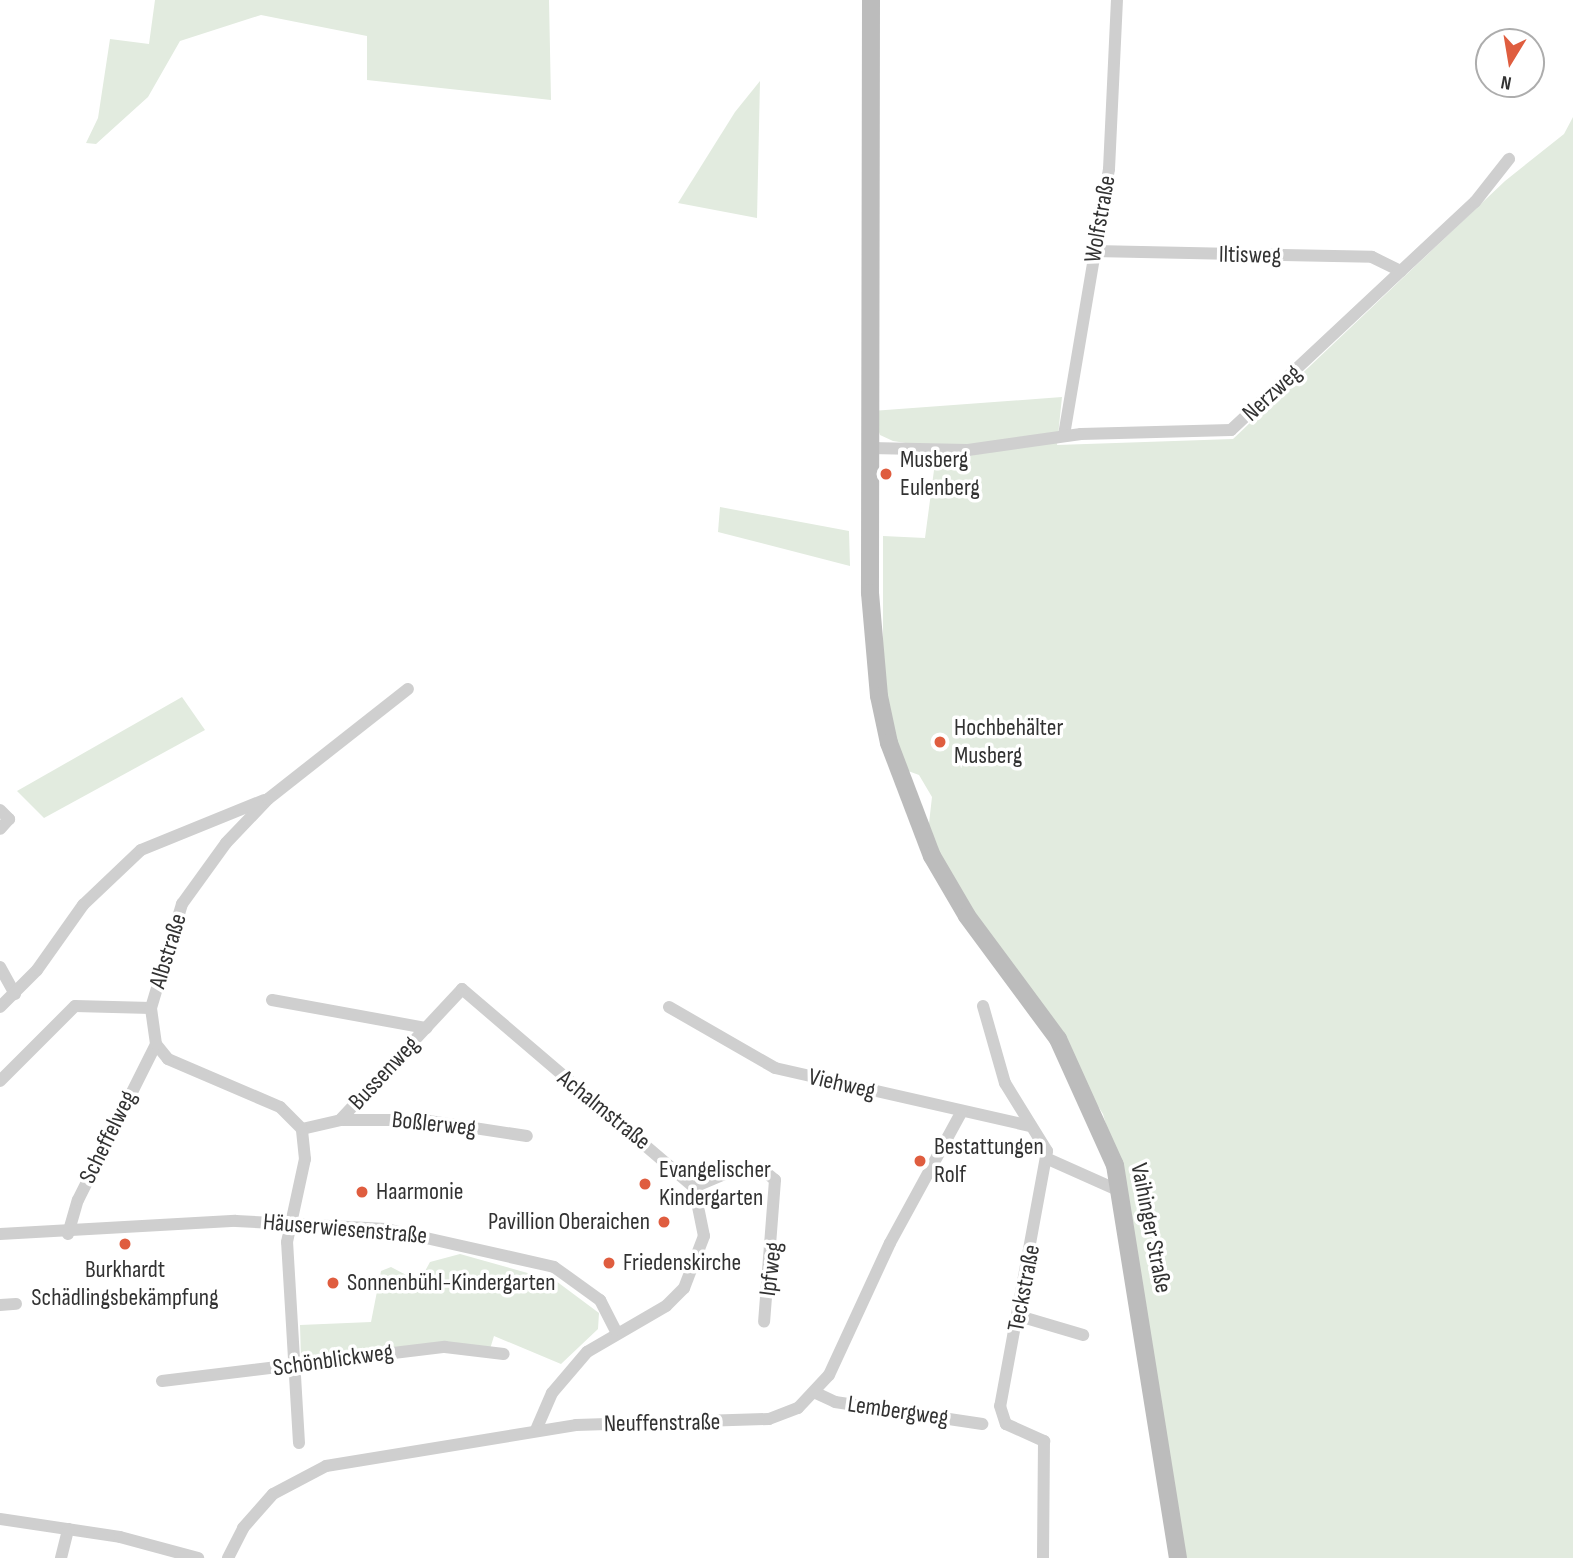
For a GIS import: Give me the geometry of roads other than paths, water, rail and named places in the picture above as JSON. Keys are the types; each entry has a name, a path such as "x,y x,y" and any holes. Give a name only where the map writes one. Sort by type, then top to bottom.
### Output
{"main road":[{"name":"Vaihinger Straße","path":"871,0 870,448 873,645 889,743 932,856 985,940 1058,1039 1087,1094 1122,1192 1178,1558"}],"street":[{"name":"Wolfstraße","path":"1064,435 1111,156 1116,0"},
{"name":"Nerzweg","path":"870,448 968,450 1064,435 1231,430 1494,183 1509,159"},
{"name":"Iltisweg","path":"1094,251 1372,257 1401,271"},
{"name":"Albstraße","path":"156,1044 151,1008 182,904 226,843 268,799 408,689"},
{"path":"0,1007 15,994 83,905 141,850 268,799"},
{"path":"0,810 9,819 0,829"},
{"path":"0,967 15,994"},
{"name":"Bussenweg","path":"302,1129 340,1120 462,989"},
{"name":"Achalmstraße","path":"462,989 694,1186"},
{"name":"Bussenweg","path":"272,1000 426,1028"},
{"path":"0,1081 75,1006 151,1008"},
{"path":"983,1006 1005,1083 1048,1158 1122,1192"},
{"name":"Viehweg","path":"669,1007 775,1068 1030,1126"},
{"path":"156,1044 178,1067 280,1107 302,1129 305,1159 288,1221 293,1365 299,1443"},
{"name":"Scheffelweg","path":"68,1234 78,1199 156,1044"},
{"path":"816,1394 962,1111"},
{"name":"Boßlerweg","path":"340,1120 403,1118 527,1136"},
{"name":"Teckstraße","path":"1043,1558 1044,1441 1000,1416 1048,1158"},
{"name":"Ipfweg","path":"694,1186 734,1170 764,1171 775,1180 764,1322"},
{"path":"536,1430 567,1373 615,1330 666,1306 695,1271 704,1236 694,1186"},
{"name":"Häuserwiesenstraße","path":"0,1234 68,1234 288,1221 386,1229 534,1260 583,1285 615,1330"},
{"path":"0,1305 16,1304"},
{"path":"1019,1316 1083,1335"},
{"name":"Schönblickweg","path":"162,1381 445,1347 504,1354"},
{"name":"Lembergweg","path":"816,1394 835,1402 982,1424"},
{"name":"Neuffenstraße","path":"228,1558 256,1511 302,1475 536,1430 769,1419 816,1394"},
{"path":"0,1519 68,1529 198,1558"},
{"path":"61,1558 68,1529"}],"place":[{"name":"Musberg Eulenberg","path":"886,474"},
{"name":"Hochbehälter Musberg","path":"940,742"},
{"name":"Bestattungen Rolf","path":"920,1161"},
{"name":"Evangelischer Kindergarten","path":"645,1184"},
{"name":"Haarmonie","path":"362,1192"},
{"name":"Pavillion Oberaichen","path":"664,1222"},
{"name":"Burkhardt Schädlingsbekämpfung","path":"125,1244"},
{"name":"Friedenskirche","path":"609,1263"},
{"name":"Sonnenbühl-Kindergarten","path":"333,1283"}]}
